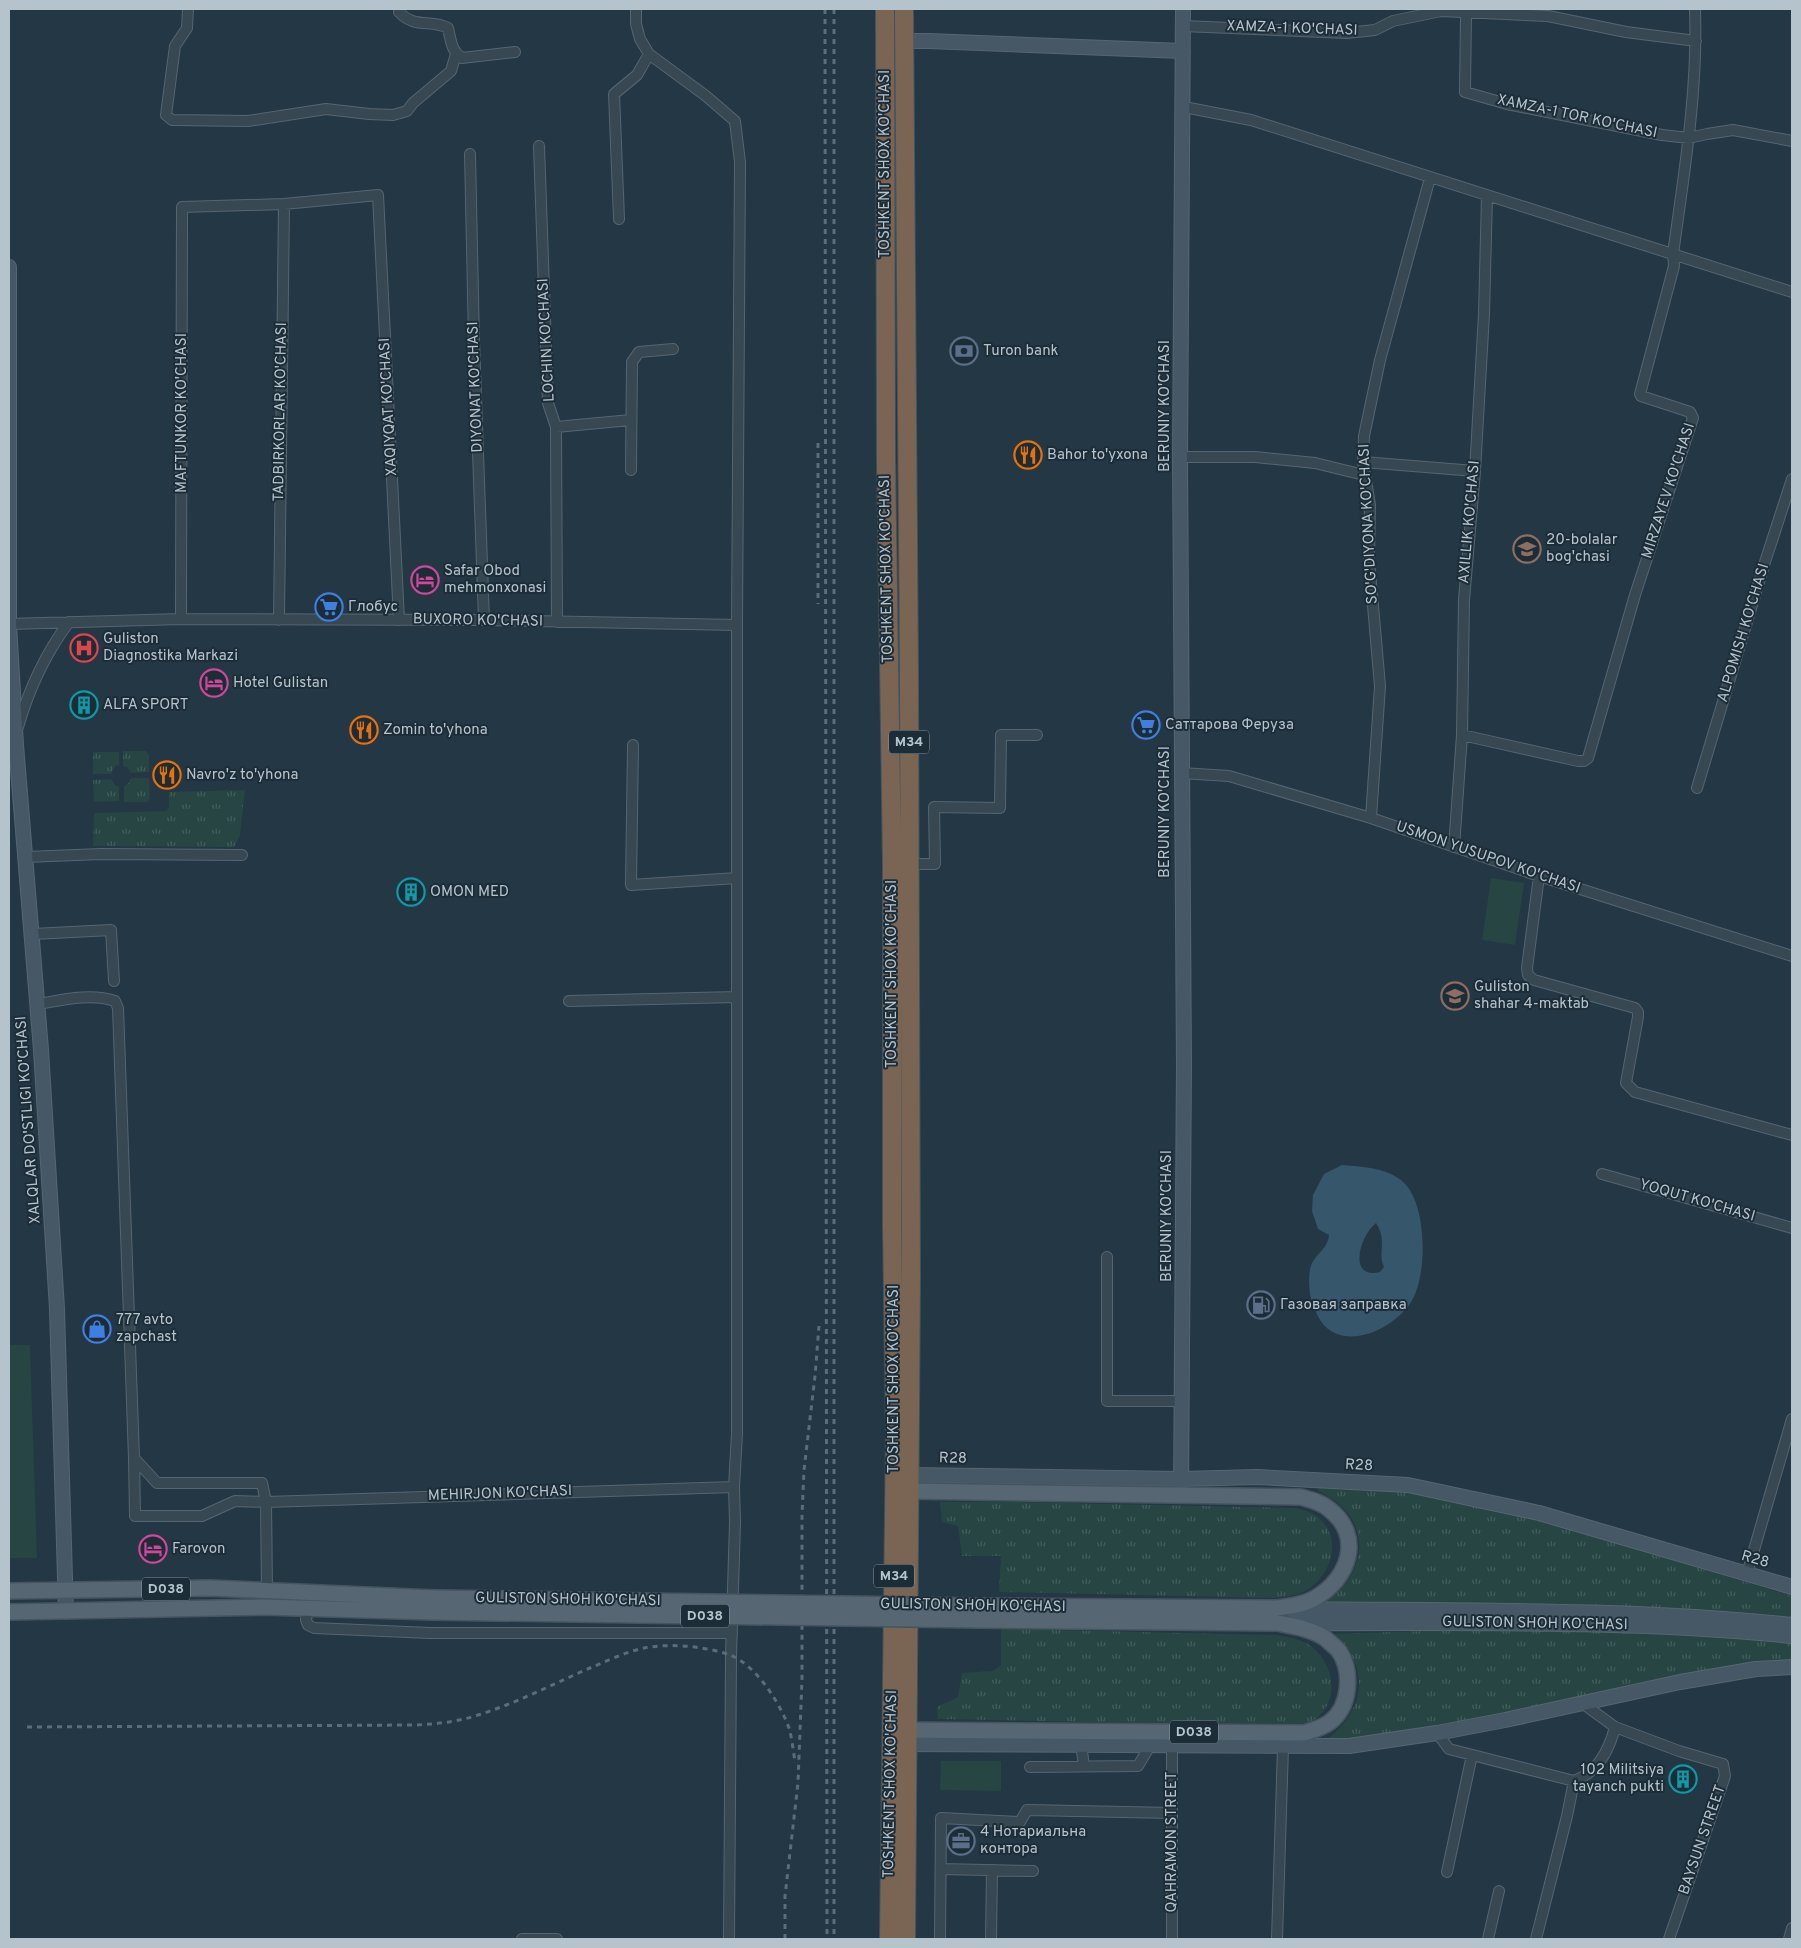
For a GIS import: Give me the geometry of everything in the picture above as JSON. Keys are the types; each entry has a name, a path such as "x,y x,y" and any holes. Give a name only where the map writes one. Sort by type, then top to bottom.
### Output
{"highway":[{"name":"TOSHKENT SHOX KO'CHASI","path":"885,9 886,457 893,1020 892,1226 899,1737 906,1939"},
{"name":"TOSHKENT SHOX KO'CHASI","path":"889,1939 910,1483 910,864 904,9"},
{"path":"892,1226 911,1225"}],"main road":[{"name":"GULISTON SHOH KO'CHASI","path":"910,1483 1301,1497 1317,1501 1329,1509 1342,1522 1348,1535 1347,1563 1342,1574 1330,1587 1314,1599 1296,1605 1277,1616"},
{"name":"GULISTON SHOH KO'CHASI","path":"9,1591 210,1588 267,1590 433,1605"},
{"name":"GULISTON SHOH KO'CHASI","path":"9,1612 264,1607 315,1609 433,1605 1277,1616 1323,1637 1339,1651 1347,1670 1347,1692 1342,1710 1330,1722 1304,1733 899,1737"}],"street":[{"path":"188,9 188,28 175,46 166,114 172,120 248,121 326,109 369,114 393,114 407,111 451,71 456,54 448,28 442,25 407,20 399,12 400,9"},
{"path":"636,9 636,24 640,39 649,54 706,96 735,121 740,162 737,625 737,1433 734,1487 736,1522 732,1633 729,1939"},
{"name":"BERUNIY KO'CHASI","path":"1181,1494 1184,1066 1180,457 1184,107 1183,9"},
{"name":"MIRZAYEV KO'CHASI","path":"1462,735 1578,761 1584,761 1588,758 1636,595 1693,418 1690,412 1640,395 1674,266 1673,254 1689,138 1696,40 1695,9"},
{"name":"XAMZA-1 KO'CHASI","path":"1184,26 1347,33 1375,30 1392,21 1441,10 1466,14 1548,12 1626,32 1696,40"},
{"name":"XAMZA-1 TOR KO'CHASI","path":"1466,14 1465,92 1507,104 1662,135 1689,138 1733,130 1792,141"},
{"path":"904,41 1184,51"},
{"path":"456,54 462,58 515,52"},
{"path":"619,219 614,94 637,75 649,54"},
{"path":"1184,107 1251,120 1792,292"},
{"name":"LOCHIN KO'CHASI","path":"539,146 548,403 556,427 557,622"},
{"name":"DIYONAT KO'CHASI","path":"470,154 474,350 484,620"},
{"name":"SO'G'DIYONA KO'CHASI","path":"1371,818 1380,686 1369,560 1370,505 1364,475 1364,436 1380,360 1430,178"},
{"name":"XAQIYQAT KO'CHASI","path":"284,204 378,195 399,620"},
{"name":"AXILLIK KO'CHASI","path":"1454,847 1462,735 1464,600 1475,471 1484,314 1487,196"},
{"name":"MAFTUNKOR KO'CHASI","path":"181,619 182,207 284,204"},
{"name":"TADBIRKORLAR KO'CHASI","path":"279,620 284,204"},
{"name":"XALQLAR DO'STLIGI KO'CHASI","path":"9,267 9,624 15,735 38,1004 57,1310 66,1612"},
{"path":"631,470 632,362 639,352 673,349"},
{"path":"556,427 631,420"},
{"path":"1180,457 1255,457 1315,463 1364,475"},
{"path":"1363,462 1475,471"},
{"name":"ALPOMISH KO'CHASI","path":"1697,788 1792,479"},
{"name":"BUXORO KO'CHASI","path":"9,624 181,619 484,620 737,625"},
{"path":"15,735 26,698 43,662 69,622"},
{"path":"910,864 935,864 934,807 1000,808 1001,735 1037,735"},
{"path":"633,744 631,885 737,878"},
{"name":"USMON YUSUPOV KO'CHASI","path":"1181,773 1228,776 1371,818 1539,876 1792,956"},
{"path":"26,857 101,854 242,855"},
{"path":"1539,876 1527,968 1528,975 1534,980 1635,1008 1638,1012 1638,1017 1626,1082 1635,1092 1792,1135"},
{"path":"32,934 111,930 114,980"},
{"path":"569,1001 737,997"},
{"path":"38,1004 70,998 105,998 115,1001 118,1008 134,1458 157,1482 262,1483 266,1502 267,1590"},
{"name":"YOQUT KO'CHASI","path":"1602,1174 1792,1228"},
{"path":"1107,1257 1107,1401 1182,1400"},
{"path":"1747,1574 1792,1419"},
{"name":"MEHIRJON KO'CHASI","path":"134,1458 135,1516 202,1516 235,1501 266,1502 734,1487"},
{"name":"R28","path":"910,1483 1257,1477 1408,1485 1539,1514 1792,1587"},
{"path":"315,1609 307,1613 306,1620 308,1626 314,1628 430,1633 732,1633"},
{"name":"GULISTON SHOH KO'CHASI","path":"1277,1616 1614,1614 1719,1618 1792,1625"},
{"name":"GULISTON SHOH KO'CHASI","path":"1277,1616 1719,1628 1792,1636"},
{"name":"D038","path":"899,1737 1081,1744 1349,1746 1438,1733 1680,1682 1756,1669 1792,1667"},
{"path":"1438,1733 1449,1749 1574,1780 1585,1777 1600,1762 1611,1742 1615,1727 1582,1703"},
{"name":"BAYSUN STREET","path":"1615,1727 1679,1751 1723,1764 1725,1776 1669,1939"},
{"path":"1081,1744 1084,1766"},
{"path":"1030,1767 1138,1766 1151,1744"},
{"name":"QAHRAMON STREET","path":"1172,1744 1172,1939"},
{"path":"1277,1939 1283,1747"},
{"path":"1447,1872 1472,1755"},
{"path":"1536,1939 1574,1780"},
{"path":"940,1939 941,1818 1020,1822 1027,1810 1172,1814"},
{"path":"941,1869 1033,1871"},
{"path":"990,1939 992,1870"},
{"path":"1488,1939 1499,1891"},
{"path":"1789,1939 1792,1928"},
{"path":"522,1939 557,1939"}],"green space":[{"path":"123,751 146,751 149,755 149,772 131,773 127,767 123,766"},
{"path":"93,752 119,752 119,765 115,766 111,774 93,774"},
{"path":"131,778 149,778 150,799 147,802 124,802 124,786 130,782"},
{"path":"111,779 119,787 119,801 94,802 93,780"},
{"path":"245,790 240,835 234,847 93,846 94,813 166,811 169,807 169,792"},
{"path":"1491,878 1524,883 1515,945 1482,940"},
{"path":"9,1345 30,1345 37,1558 9,1558"},
{"path":"1304,1485 1411,1491 1542,1521 1792,1596 1792,1618 1675,1609 1616,1607 1321,1605 1338,1592 1350,1578 1357,1562 1359,1546 1357,1530 1349,1515 1336,1502 1318,1491 1318,1487"},
{"path":"940,1502 1294,1508 1318,1517 1328,1529 1331,1538 1331,1558 1327,1568 1314,1585 1298,1594 1275,1598 999,1592 1001,1556 962,1556 958,1526 942,1522"},
{"path":"1001,1629 1276,1635 1291,1638 1306,1643 1317,1651 1325,1662 1330,1673 1332,1686 1330,1698 1325,1709 1316,1718 1303,1725 1287,1726 938,1719 937,1707 958,1697 962,1673 992,1671 1001,1665"},
{"path":"1486,1629 1680,1634 1792,1642 1792,1661 1348,1742 1325,1741 1349,1716 1356,1703 1359,1689 1358,1674 1354,1660 1345,1647 1332,1634"},
{"path":"941,1761 1001,1761 1001,1791 940,1790"}],"water":[{"path":"1342,1165 1373,1168 1387,1172 1401,1180 1410,1190 1421,1221 1422,1258 1420,1275 1417,1290 1411,1302 1390,1323 1363,1335 1349,1336 1336,1333 1324,1325 1316,1312 1310,1296 1309,1278 1312,1263 1327,1243 1329,1235 1318,1229 1312,1211 1313,1195 1324,1174","holes":["1376,1223 1380,1229 1382,1241 1381,1257 1384,1267 1380,1272 1370,1273 1363,1269 1360,1263 1362,1246 1365,1237"]}],"railway":[{"path":"825,9 827,1939"},
{"path":"834,9 834,1939"},
{"path":"818,443 818,604"},
{"path":"785,1939 785,1896 798,1783 802,1679 802,1515 804,1470 819,1326"},
{"path":"27,1727 415,1725 439,1723 462,1719 492,1710 630,1652 654,1646 676,1646 720,1652 740,1660 749,1667 766,1686 780,1707 790,1732 795,1761"}],"place":[{"name":"Turon bank","path":"964,351"},
{"name":"Bahor to'yxona","path":"1028,455"},
{"name":"20-bolalar bog'chasi","path":"1527,549"},
{"name":"Safar Obod mehmonxonasi","path":"425,580"},
{"name":"Глобус","path":"329,607"},
{"name":"Guliston Diagnostika Markazi","path":"84,648"},
{"name":"Hotel Gulistan","path":"214,683"},
{"name":"ALFA SPORT","path":"84,705"},
{"name":"Саттарова Феруза","path":"1146,725"},
{"name":"Zomin to'yhona","path":"364,730"},
{"name":"Navro'z to'yhona","path":"167,775"},
{"name":"OMON MED","path":"411,892"},
{"name":"Guliston shahar 4-maktab","path":"1455,996"},
{"name":"Газовая заправка","path":"1261,1305"},
{"name":"777 avto zapchast","path":"97,1329"},
{"name":"Farovon","path":"153,1549"},
{"name":"102 Militsiya tayanch pukti","path":"1683,1779"},
{"name":"4 Нотариальна контора","path":"961,1841"}]}
